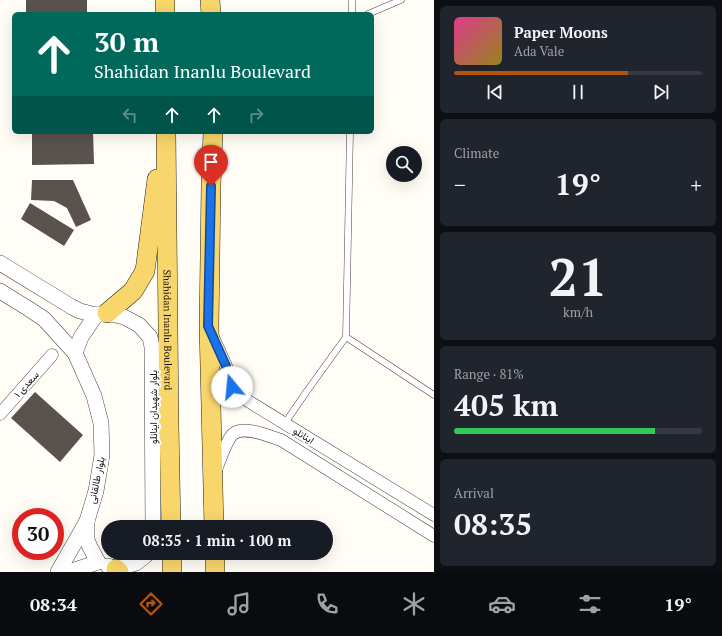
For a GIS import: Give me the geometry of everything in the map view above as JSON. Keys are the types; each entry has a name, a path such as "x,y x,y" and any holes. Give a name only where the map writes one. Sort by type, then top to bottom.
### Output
{"main road":[{"path":"165,0 165,12"},
{"path":"210,0 211,12"},
{"path":"102,314 133,291 145,271 162,134"},
{"name":"Shahidan Inanlu Boulevard","path":"166,134 171,520"},
{"path":"214,134 211,186 208,326 214,520"},
{"path":"172,560 172,572"},
{"path":"214,560 215,572"}],"street":[{"name":"بلوار شهیدان اینانلو","path":"0,263 72,308 80,311 124,317 139,325 150,337 152,347 153,520"},
{"name":"بلوار طالقانی","path":"0,291 29,308 44,319 75,353 94,396 101,423 102,455 96,491 87,521 87,540 98,562"},
{"path":"75,353 81,337 102,314"},
{"name":"اینانلو","path":"208,326 226,366 232,387 248,401 434,515"},
{"name":"سعدی ۱","path":"0,414 52,355"},
{"path":"213,476 233,433 254,431 281,440 434,536"},
{"path":"58,572 87,521"},
{"path":"69,572 98,562 118,571 136,564 140,560"}],"lane":[{"path":"352,0 352,12"},
{"path":"373,12 401,0"},
{"path":"285,423 346,337 350,134"},
{"path":"346,337 434,395"}],"building":[{"path":"26,0 87,0 87,12 26,12"},
{"path":"32,134 93,134 94,164 32,165"},
{"path":"32,180 73,180 91,220 76,227 67,208 54,201 31,200"},
{"path":"30,203 74,230 64,246 21,219"},
{"path":"35,392 83,435 60,462 11,418"}],"route":[{"path":"211,186 208,326 226,366 232,387"}]}
